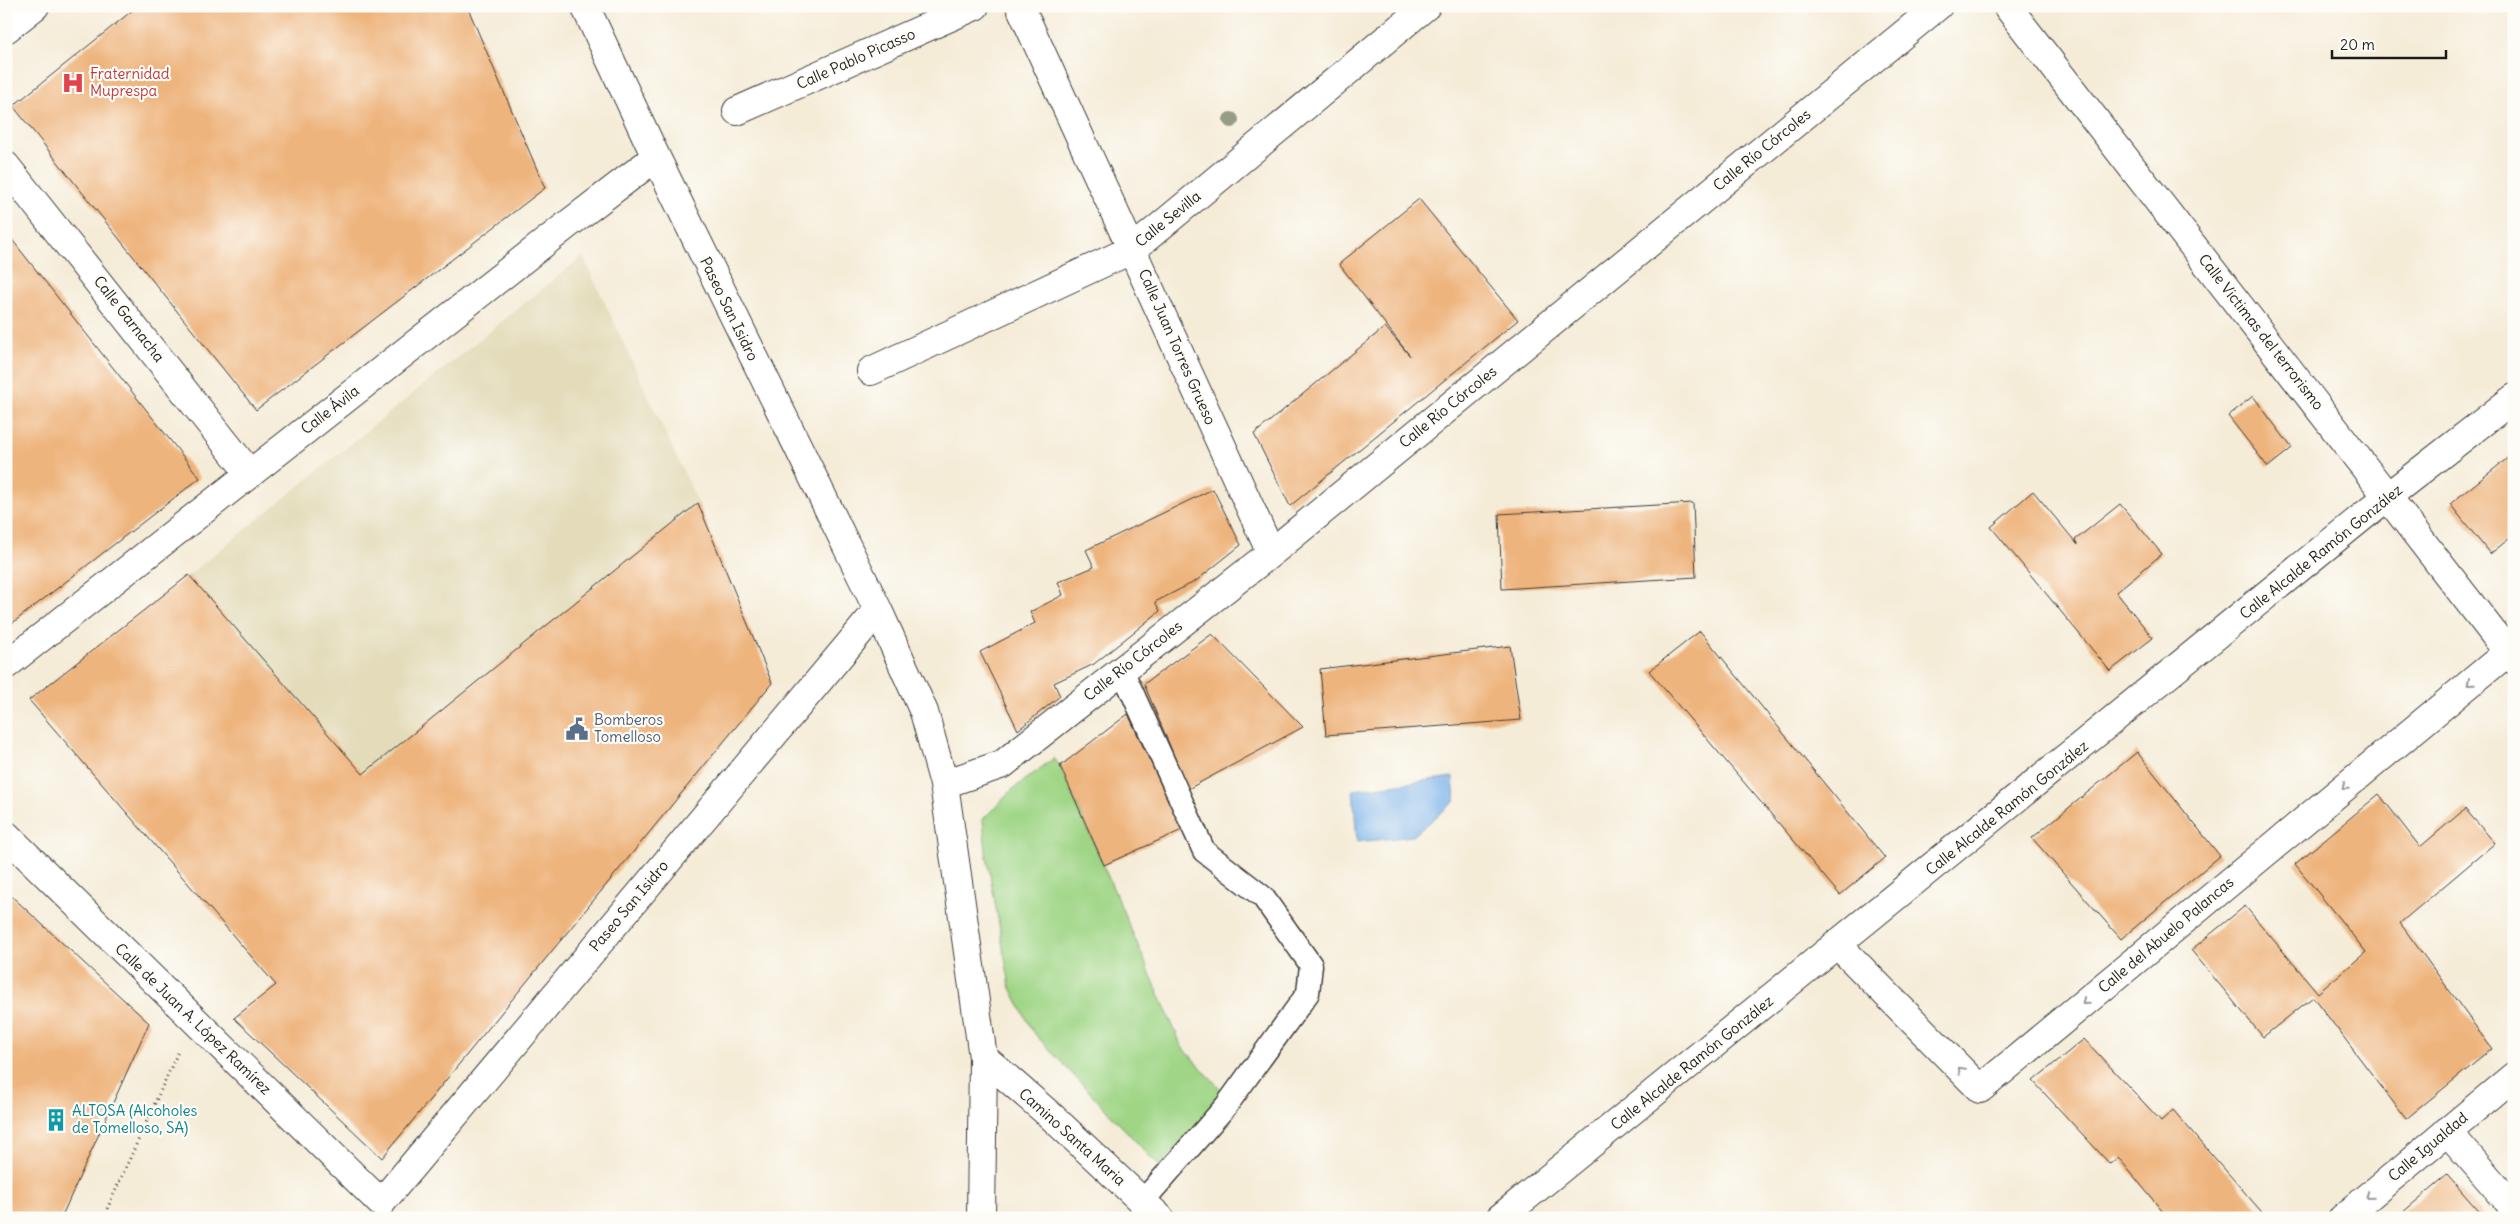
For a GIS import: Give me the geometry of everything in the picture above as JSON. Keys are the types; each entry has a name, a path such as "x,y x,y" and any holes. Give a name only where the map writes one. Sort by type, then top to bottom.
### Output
{"street":[{"path":"6,29 35,6"},
{"name":"Paseo San Isidro","path":"585,6 656,158 878,610 924,712 944,784 983,1057 981,1218"},
{"name":"Calle Pablo Picasso","path":"737,111 975,6"},
{"name":"Calle Juan Torres Grueso","path":"1020,6 1271,552"},
{"name":"Calle Sevilla","path":"871,371 1133,249 1426,6"},
{"name":"Calle Río Córcoles","path":"944,784 1003,764 1271,552 1938,6"},
{"name":"Calle Victimas del terrorismo","path":"2007,6 2511,656"},
{"name":"Calle Ávila","path":"6,665 656,158"},
{"name":"Calle Garnacha","path":"6,166 250,474"},
{"name":"Calle Alcalde Ramón González","path":"1500,1218 2388,496 2514,398"},
{"name":"Paseo San Isidro","path":"381,1203 878,610"},
{"name":"Calle del Abuelo Palancas","path":"1838,945 1980,1088 2511,656"},
{"name":"Calle de Juan A. López Ramírez","path":"6,835 381,1203"},
{"name":"Camino Santa Maria","path":"983,1057 1051,1116 1151,1210"},
{"name":"Calle Igualdad","path":"2343,1218 2514,1076"},
{"path":"2447,1131 2514,1208"}],"lane":[{"path":"1122,670 1204,852 1262,897 1311,964 1308,993 1151,1210"}],"path":[{"path":"103,1218 193,1019"}],"shaded area":[{"path":"583,256 698,503 363,774 189,575"}],"green space":[{"path":"1054,758 1060,766 1182,1047 1227,1096 1159,1166 1033,1032 1010,986 986,852 983,819 1012,790"}],"water":[{"path":"1453,777 1455,801 1413,836 1357,842 1353,790"}],"building":[{"path":"138,6 467,6 545,188 256,410 13,106"},
{"path":"1419,199 1518,320 1290,506 1254,434 1385,327 1410,356 1339,264"},
{"path":"6,232 200,478 6,628"},
{"path":"2253,396 2292,448 2268,467 2228,416"},
{"path":"2514,453 2514,535 2490,554 2450,504"},
{"path":"1213,489 1241,545 1196,581 1155,602 1160,611 1094,664 1054,683 1060,696 1018,730 980,652 1035,623 1030,612 1063,595 1058,582 1094,567 1086,550"},
{"path":"2033,491 2078,545 2075,540 2120,504 2162,554 2116,592 2153,638 2110,671 1991,527"},
{"path":"698,503 772,683 382,1158 234,1018 276,985 29,700 189,575 363,774"},
{"path":"1693,503 1696,577 1502,589 1499,514"},
{"path":"1700,631 1885,858 1840,895 1649,671"},
{"path":"1212,634 1303,727 1188,789 1144,684"},
{"path":"1510,646 1521,720 1326,735 1320,669"},
{"path":"1128,714 1182,830 1104,865 1060,766"},
{"path":"2137,752 2220,856 2121,939 2032,838"},
{"path":"2379,794 2420,847 2465,809 2495,843 2400,923 2492,1049 2406,1119 2313,997 2263,1037 2191,950 2245,906 2318,993 2366,952 2295,864"},
{"name":"ALTOSA (Alcoholes de Tomelloso, SA)","path":"6,891 149,1023 61,1218 6,1218"},
{"path":"2084,1039 2161,1121 2173,1110 2267,1218 2168,1218 2118,1157 2110,1164 2033,1081"},
{"path":"2447,1175 2485,1218 2396,1218"}],"place":[{"name":"Fraternidad Muprespa","path":"73,83"},
{"name":"Bomberos Tomelloso","path":"577,729"},
{"name":"ALTOSA (Alcoholes de Tomelloso, SA)","path":"56,1120"}]}
